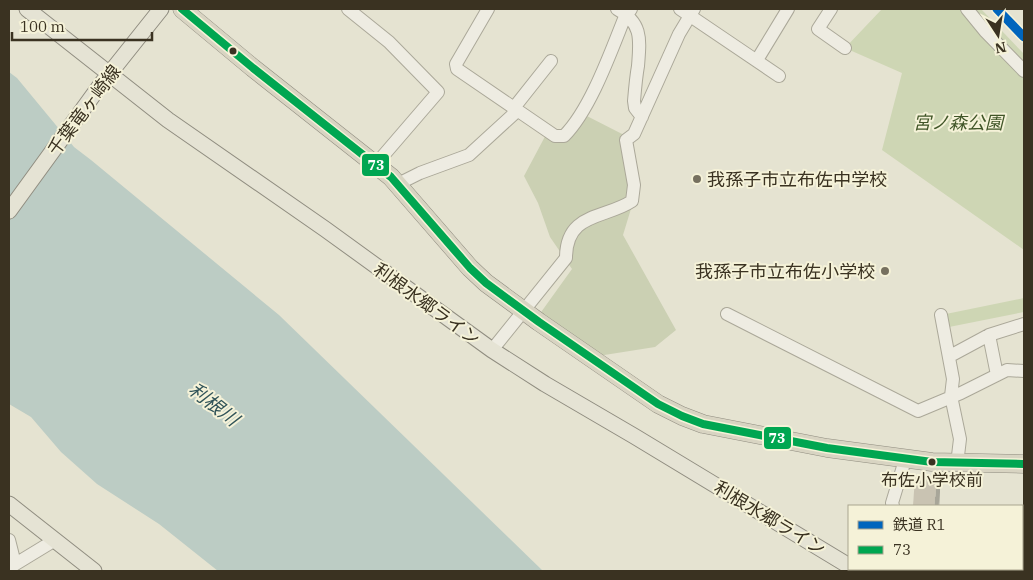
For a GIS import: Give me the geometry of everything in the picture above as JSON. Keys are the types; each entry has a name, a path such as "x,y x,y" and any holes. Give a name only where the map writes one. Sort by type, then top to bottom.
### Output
{"highway":[{"path":"182,9 253,68 376,164 398,184 470,268 486,283 658,404 704,424 753,435 905,460 957,464 1024,464"}],"main road":[{"name":"利根水郷ライン","path":"27,9 106,79 316,223 492,350 545,384 848,565"},
{"name":"千葉竜ヶ崎線","path":"9,211 106,79 161,9"},
{"path":"9,504 94,571"}],"street":[{"path":"348,9 389,42 438,92 376,164"},
{"path":"488,9 456,64 457,70 555,136 564,136 590,97 625,11"},
{"path":"756,60 788,9"},
{"path":"831,9 818,29 845,48"},
{"path":"967,9 985,31 1024,71"},
{"path":"625,11 638,32 640,47 634,101 635,108 642,117"},
{"path":"492,350 566,258 568,241 583,222 592,216 632,201 634,185 626,140 634,134 688,11 779,76"},
{"path":"398,184 469,155 515,110 551,61"},
{"path":"727,314 918,411 1007,370 1024,371"},
{"path":"941,315 950,356 953,379 951,396 960,439 957,464"},
{"path":"950,356 990,335 1023,328"},
{"path":"990,335 997,375"},
{"path":"893,505 905,460"},
{"path":"9,540 12,566 55,540"}],"green space":[{"name":"宮ノ森公園","path":"882,9 981,9 1024,54 1024,250 882,150 902,73 845,48"},
{"path":"581,113 628,137 634,199 623,235 676,330 655,347 598,356 539,315 572,269 550,237 538,203 524,176 549,129 565,133"},
{"path":"1024,298 1024,312 944,328 941,315"},
{"path":"1024,557 1024,571 917,571 1023,570"}],"water":[{"name":"利根川","path":"9,72 17,78 74,147 279,315 543,571 218,571 159,524 97,484 61,452 31,417 9,404"}],"building":[{"path":"915,477 937,479 934,505 913,505"}],"rail line":[{"name":"R1","path":"997,9 1024,37"}],"transit line":[{"name":"73","path":"182,9 253,68 391,177 470,268 486,283 658,404 703,424 827,448 932,462 1024,464"}],"place":[{"name":"我孫子市立布佐中学校","path":"697,179"},
{"name":"我孫子市立布佐小学校","path":"885,271"},
{"name":"布佐小学校前","path":"932,462"}]}
